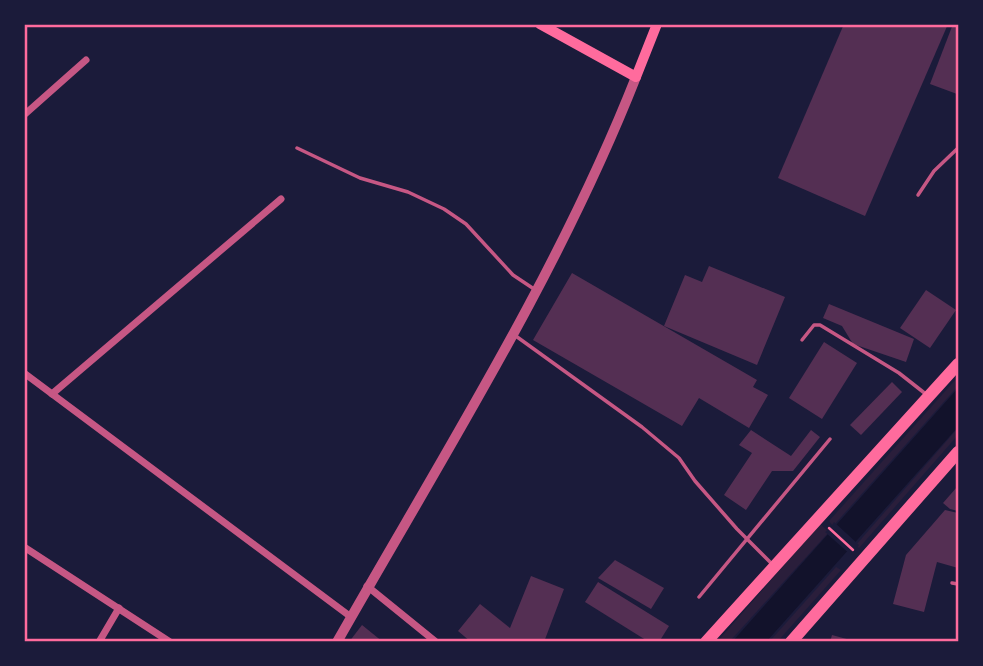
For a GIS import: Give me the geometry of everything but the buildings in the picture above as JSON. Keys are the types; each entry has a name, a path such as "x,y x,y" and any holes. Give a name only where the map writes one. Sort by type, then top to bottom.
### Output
{"highway":[{"path":"706,642 958,364"},
{"path":"791,642 958,452"}],"main road":[{"path":"540,24 636,77 657,24"}],"street":[{"path":"24,115 86,60"},
{"path":"337,642 367,586 493,373 597,168 636,77"},
{"path":"52,394 281,199"},
{"path":"24,373 351,617"},
{"path":"24,547 170,642"},
{"path":"367,586 436,642"},
{"path":"99,642 119,608"}],"lane":[{"path":"297,148 360,178 408,192 444,209 466,223 513,275 535,290"},
{"path":"918,195 934,171 958,148"},
{"path":"802,340 814,325 820,325 899,373 929,396"},
{"path":"513,334 642,428 678,458 746,538 775,566"},
{"path":"699,597 830,439"},
{"path":"952,583 958,584"}],"path":[{"path":"831,530 853,550"}],"shaded area":[{"path":"958,377 958,386 833,526 829,521"},
{"path":"958,388 958,427 767,641 732,642"},
{"path":"958,428 958,435 859,548 856,545"},
{"path":"820,524 829,532 730,641 717,642"},
{"path":"836,567 841,570 778,641 770,641"}],"pier":[{"path":"834,522 859,545 851,555 825,532"}]}
